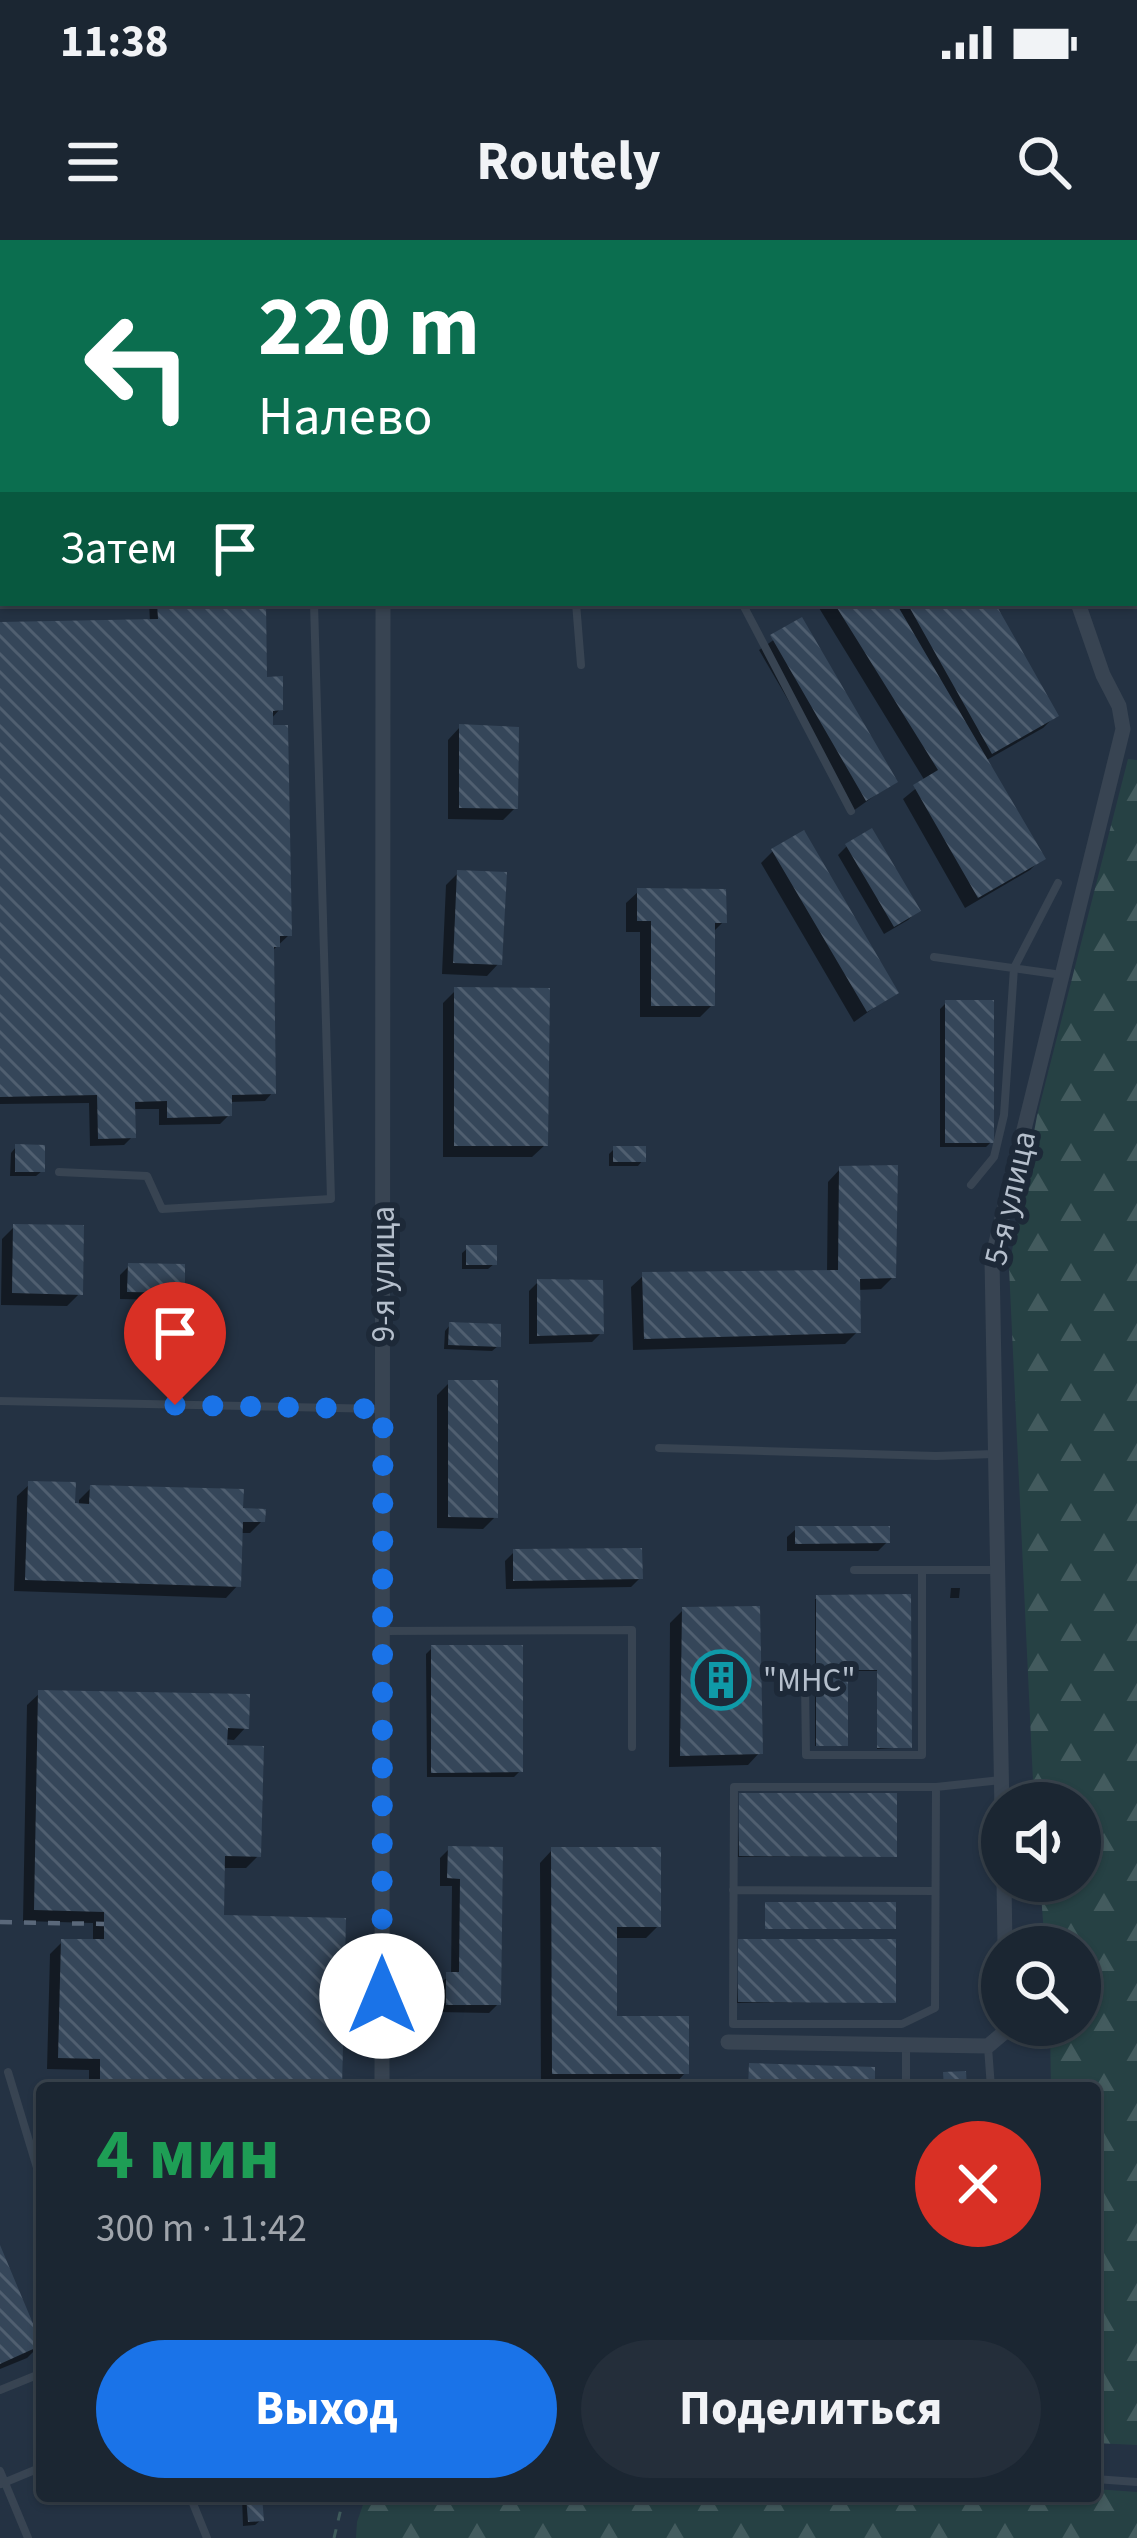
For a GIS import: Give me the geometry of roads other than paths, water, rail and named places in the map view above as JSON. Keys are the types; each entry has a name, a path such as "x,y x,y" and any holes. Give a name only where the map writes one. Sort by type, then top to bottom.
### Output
{"street":[{"name":"9-я улица","path":"382,2082 383,606"},
{"name":"5-я улица","path":"1001,1780 992,1259 1123,729 1119,706 1079,606"},
{"path":"728,2042 981,2045"}],"lane":[{"path":"59,1172 147,1176 162,1209 332,1199 314,606"},
{"path":"576,606 581,665"},
{"path":"744,606 851,811"},
{"path":"971,1185 994,1157 1004,1115 1014,968 1058,884"},
{"path":"934,956 1064,975"},
{"path":"0,1402 383,1409"},
{"path":"659,1448 994,1454"},
{"path":"854,1570 997,1570"},
{"path":"806,1683 806,1755 922,1755 922,1570"},
{"path":"381,1630 632,1630 632,1747"},
{"path":"936,1787 935,2008 902,2024 733,2024 734,1787 936,1787 1001,1780"},
{"path":"733,1891 935,1891"},
{"path":"906,2044 906,2082"},
{"path":"988,2046 991,2082"},
{"path":"8,2072 36,2164"},
{"path":"0,2390 36,2375"},
{"path":"2,2484 36,2470"},
{"path":"0,2471 28,2538"},
{"path":"1101,2479 1137,2482"},
{"path":"192,2502 207,2538"}],"railway":[{"path":"0,1922 104,1924"}],"place":[{"name":"\"МНС\"","path":"721,1680"}]}
